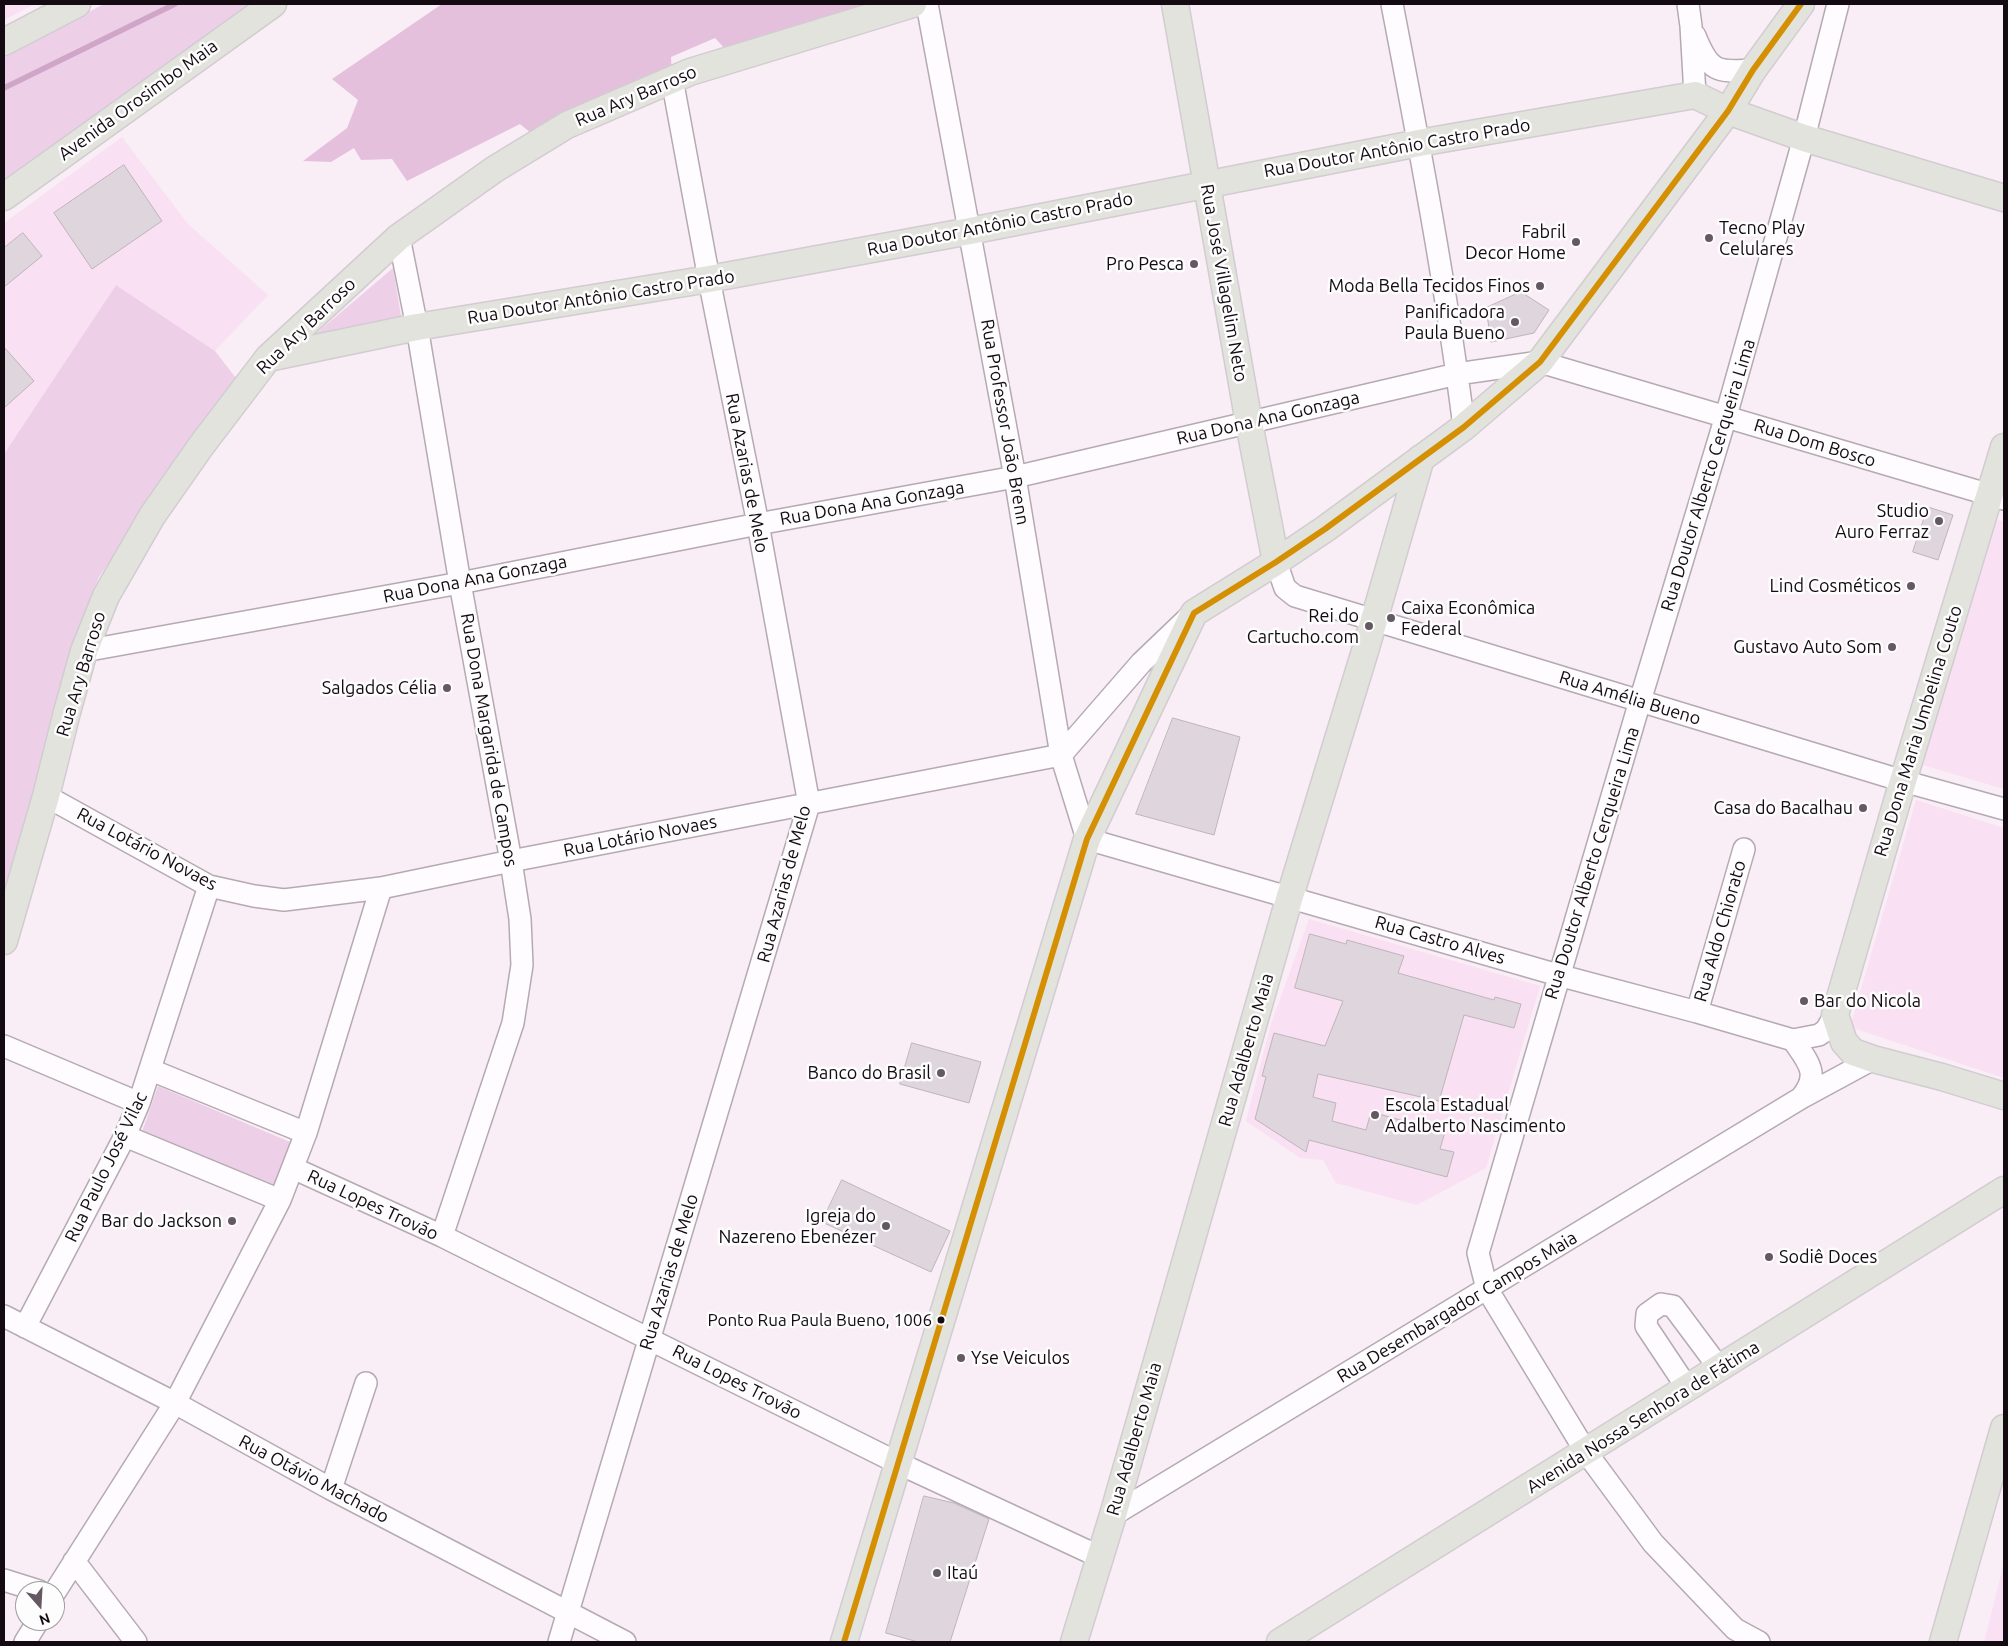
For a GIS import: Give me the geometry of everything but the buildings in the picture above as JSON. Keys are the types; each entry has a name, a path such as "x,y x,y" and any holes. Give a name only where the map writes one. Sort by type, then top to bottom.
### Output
{"main road":[{"path":"4,42 77,4"},
{"name":"Avenida Orosimbo Maia","path":"4,197 273,4"},
{"name":"Rua Ary Barroso","path":"4,941 46,796 84,651 106,596 152,516 201,446 268,358 399,237 494,169 567,125 690,72 913,4"},
{"name":"Rua José Villagelim Neto","path":"1175,4 1249,423 1276,562"},
{"path":"844,1642 1087,839 1194,613 1325,529 1464,427 1540,362 1728,111 1753,70 1801,4"},
{"path":"1695,95 1728,111 1804,138 2004,198"},
{"name":"Rua Doutor Antônio Castro Prado","path":"268,358 417,327 709,279 970,231 1419,143 1695,95"},
{"name":"Rua Dona Maria Umbelina Couto","path":"1835,1015 1903,781 1997,497 2004,447"},
{"name":"Rua Adalberto Maia","path":"1074,1642 1113,1515 1290,896 1374,621 1421,458"},
{"path":"1835,1015 1844,1042 1853,1052 2004,1096"},
{"name":"Avenida Nossa Senhora de Fátima","path":"1280,1642 2004,1190"},
{"path":"1943,1642 2004,1428"},
{"path":"1958,1642 2004,1491"}],"street":[{"name":"Rua Professor João Brenn","path":"927,4 1015,477 1061,755 1087,839"},
{"path":"1392,4 1419,143 1464,427"},
{"path":"1688,4 1695,95"},
{"name":"Rua Doutor Alberto Cerqueira Lima","path":"1759,1642 1728,1636 1652,1544 1586,1452 1487,1289 1478,1253 1558,975 1726,416 1804,138 1838,4"},
{"path":"1691,26 1704,58 1714,67 1729,72 1753,70"},
{"name":"Rua Azarias de Melo","path":"559,1642 809,804 758,524 709,279 672,79"},
{"name":"Rua Dona Margarida de Campos","path":"399,237 417,327 460,583 511,861 520,919 522,965 513,1023 442,1236"},
{"name":"Rua Dona Ana Gonzaga","path":"84,651 460,583 758,524 1015,477 1457,374 1540,362"},
{"name":"Rua Dom Bosco","path":"1540,362 1997,497"},
{"name":"Rua Amélia Bueno","path":"1276,562 1285,588 1295,596 1903,781 2004,809"},
{"path":"1061,755 1141,663 1194,613"},
{"name":"Rua Lotário Novaes","path":"46,796 209,886 254,896 284,900 381,888 511,861 1061,755"},
{"name":"Rua Castro Alves","path":"1087,839 1290,896 1558,975 1793,1040 1819,1035 1826,1030 1835,1015"},
{"name":"Rua Aldo Chiorato","path":"1697,1012 1744,849"},
{"name":"Rua Paulo José Vilac","path":"25,1327 125,1136 139,1104 209,886"},
{"path":"62,1581 175,1403 280,1200 306,1133 381,888"},
{"path":"1793,1040 1810,1067 1811,1072 1809,1088 1801,1098"},
{"path":"4,1046 139,1104"},
{"path":"1801,1098 1873,1059"},
{"path":"151,1070 306,1133"},
{"name":"Rua Desembargador Campos Maia","path":"1113,1515 1801,1098"},
{"path":"125,1136 280,1200"},
{"name":"Rua Lopes Trovão","path":"293,1168 442,1236 898,1463 1100,1557"},
{"path":"1688,1389 1646,1326 1647,1314 1661,1304 1673,1306 1720,1368"},
{"name":"Rua Otávio Machado","path":"4,1316 175,1403 331,1489 625,1642"},
{"path":"331,1489 366,1384"},
{"path":"74,1561 136,1642"},
{"path":"25,1642 32,1631"}],"shaded area":[{"path":"4,4 35,4 4,20"},
{"path":"104,4 252,4 165,64 4,186 4,56"},
{"path":"442,4 913,4 728,52 715,38 671,57 672,79 532,134 520,124 407,181 392,159 361,160 354,148 331,162 303,161 347,128 358,100 332,79"},
{"path":"122,137 188,224 268,295 215,351 116,285 4,454 4,223"},
{"path":"393,268 402,322 312,337"},
{"path":"116,285 215,351 236,378 99,577 73,641 4,899 4,454"},
{"path":"1997,520 2004,522 2004,789 1919,764"},
{"path":"1916,800 2004,828 2004,1078 1850,1027"},
{"path":"1309,919 1540,986 1486,1168 1417,1205 1336,1183 1323,1160 1300,1158 1246,1121 1271,1024"},
{"path":"158,1086 290,1142 275,1185 142,1132"},
{"path":"2004,1563 2004,1642 1984,1642"}],"waterway":[{"path":"4,88 175,4"}],"transit line":[{"path":"844,1642 1087,839 1194,613 1325,529 1464,427 1540,362 1728,111 1753,70 1801,4"}],"place":[{"name":"Tecno Play Celulares","path":"1709,238"},
{"name":"Fabril Decor Home","path":"1576,242"},
{"name":"Pro Pesca","path":"1194,264"},
{"name":"Moda Bella Tecidos Finos","path":"1540,286"},
{"name":"Panificadora Paula Bueno","path":"1515,322"},
{"name":"Studio Auro Ferraz","path":"1939,521"},
{"name":"Lind Cosméticos","path":"1911,586"},
{"name":"Caixa Econômica Federal","path":"1391,618"},
{"name":"Rei do Cartucho.com","path":"1369,626"},
{"name":"Gustavo Auto Som","path":"1892,647"},
{"name":"Salgados Célia","path":"447,688"},
{"name":"Casa do Bacalhau","path":"1863,808"},
{"name":"Bar do Nicola","path":"1804,1001"},
{"name":"Banco do Brasil","path":"941,1073"},
{"name":"Escola Estadual Adalberto Nascimento","path":"1375,1115"},
{"name":"Bar do Jackson","path":"232,1221"},
{"name":"Igreja do Nazereno Ebenézer","path":"886,1226"},
{"name":"Sodiê Doces","path":"1769,1257"},
{"name":"Ponto Rua Paula Bueno, 1006","path":"941,1320"},
{"name":"Yse Veiculos","path":"961,1358"},
{"name":"Itaú","path":"937,1573"}]}
